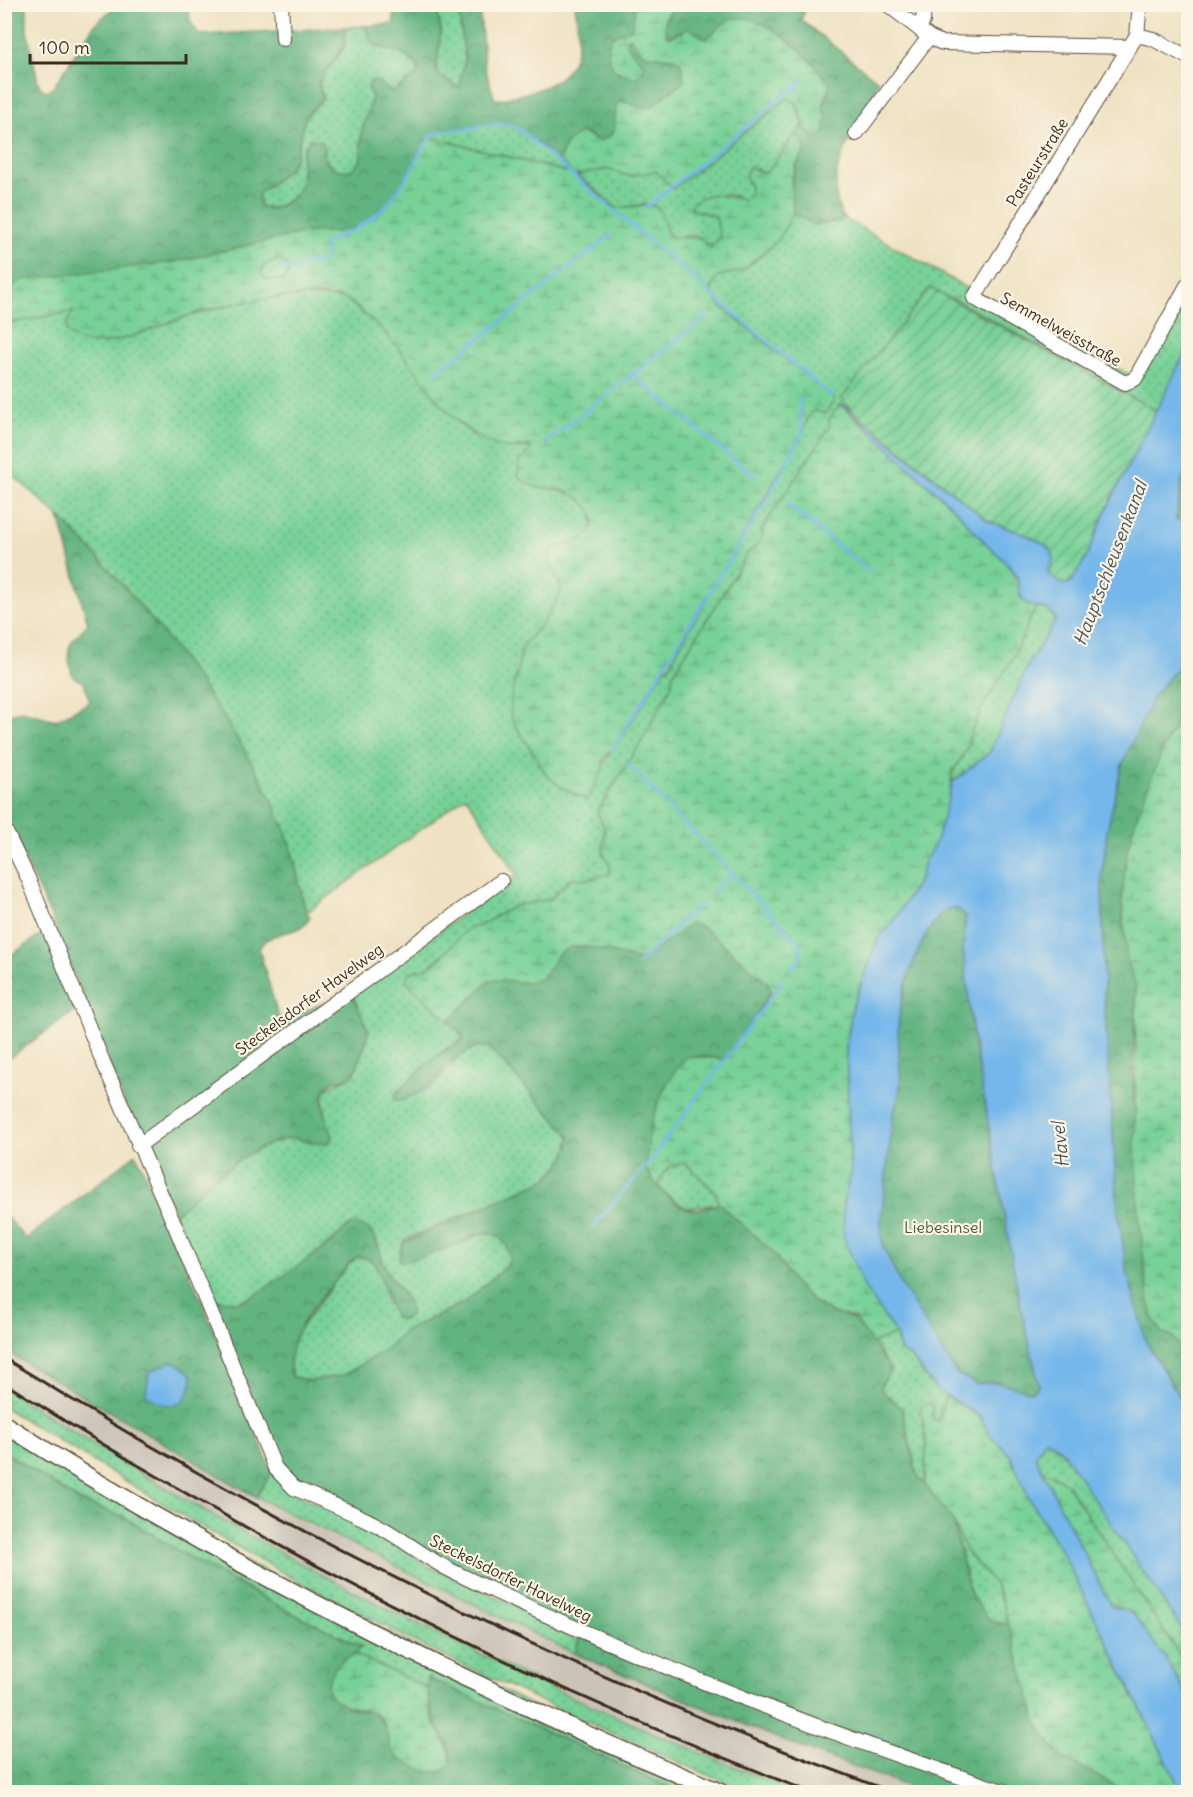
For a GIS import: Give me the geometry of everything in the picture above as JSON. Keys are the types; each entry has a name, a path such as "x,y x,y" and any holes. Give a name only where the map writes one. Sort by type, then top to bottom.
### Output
{"main road":[{"path":"4,1424 186,1533 398,1646 567,1727 720,1792"}],"street":[{"path":"281,4 283,39"},
{"path":"887,4 924,33 942,43 1153,39 1188,57"},
{"path":"856,134 924,33 924,4"},
{"path":"1134,41 1140,4"},
{"name":"Pasteurstraße","path":"974,294 1134,41"},
{"name":"Semmelweisstraße","path":"974,294 977,302 1125,383 1136,379 1188,284"},
{"name":"Steckelsdorfer Havelweg","path":"4,828 28,878 138,1146 175,1227 275,1468 294,1488 385,1530 423,1556 454,1572 606,1641 816,1726 1005,1792"},
{"name":"Steckelsdorfer Havelweg","path":"138,1146 364,979 501,882"}],"shaded area":[{"path":"4,1350 139,1431 277,1509 510,1623 697,1705 923,1792 797,1792 672,1743 472,1652 393,1613 234,1527 63,1426 5,1388"}],"green space":[{"path":"5,5 27,5 27,30 38,82 40,87 46,91 53,88 95,24 115,7 121,5 188,5 190,21 199,35 345,27 344,46 318,83 323,99 308,113 303,124 295,159 289,169 258,194 260,206 269,208 283,204 299,189 302,182 302,156 310,139 322,141 325,160 331,167 339,170 352,170 361,160 361,134 372,97 368,88 371,81 393,92 417,75 419,68 410,58 372,44 365,26 394,24 393,5 435,5 441,30 436,70 440,76 459,88 465,59 458,5 479,5 485,68 495,100 537,90 564,74 572,63 577,48 578,29 575,5 635,5 635,23 628,31 620,33 615,70 635,78 633,54 626,43 627,38 630,37 642,53 678,60 683,72 683,82 652,106 642,108 622,100 616,113 612,134 598,141 586,133 566,143 559,161 537,142 506,122 437,132 426,145 391,201 370,221 358,227 344,231 308,232 174,262 11,289 5,303"},
{"path":"435,5 458,5 465,59 459,88 440,76 436,70 441,30"},
{"path":"635,5 673,5 665,19 666,35 671,37 689,28 705,39 723,24 735,18 761,23 789,41 802,53 830,87 822,106 827,117 823,135 818,137 809,132 797,104 788,98 673,189 656,171 629,176 607,169 576,175 616,208 654,205 660,211 668,234 676,238 701,237 705,245 711,247 720,238 716,216 691,209 691,205 698,199 711,195 744,200 750,195 750,184 745,177 749,167 764,173 768,171 794,137 798,137 805,151 796,165 791,180 793,213 779,239 742,271 718,276 711,289 719,305 835,399 825,414 814,410 810,413 802,434 680,645 671,665 663,670 619,742 604,758 603,769 587,800 548,777 511,718 511,698 523,645 542,624 561,593 550,562 550,551 583,538 592,528 594,521 589,509 572,494 532,485 524,482 518,476 519,461 529,454 531,446 505,448 483,439 463,426 446,410 387,335 355,305 345,299 309,295 241,302 184,317 123,339 97,344 84,342 68,334 68,319 74,311 5,324 5,311 9,293 16,283 22,280 174,262 308,232 335,232 356,227 372,219 385,208 430,137 574,174 559,161 566,143 581,132 598,141 607,138 614,130 616,107 619,100 642,108 652,106 683,82 681,63 670,57 641,52 630,37 626,40 627,45 641,62 644,71 635,78 614,70 608,53 610,40 613,36 632,28","holes":["280,260 287,265 289,274 283,280 266,280 262,275 263,268 270,262"]},
{"path":"673,5 802,5 806,8 801,20 878,81 872,97 874,104 848,144 837,171 837,200 842,217 840,221 815,225 793,213 792,204 794,173 805,151 804,144 794,137 803,124 810,134 827,117 822,106 829,95 766,26 739,18 732,19 705,39 695,33 681,31 668,37 664,26"},
{"path":"365,26 372,44 410,58 419,68 417,75 393,92 371,81 368,88 372,97 361,134 361,160 352,170 344,171 330,165 324,158 325,149 310,139 304,149 301,185 297,193 271,209 260,206 258,194 283,174 295,158 306,117 320,102 323,95 320,82 326,70 344,47 345,27"},
{"path":"788,98 797,104 803,124 768,171 764,173 756,168 750,184 750,195 744,200 726,194 699,212 715,216 720,230 720,238 711,247 695,235 676,238 668,234 660,211 647,204 617,208 576,174 607,169 629,176 656,171 673,188"},
{"path":"506,122 537,142 576,174 430,137 448,129"},
{"path":"793,213 815,225 840,221 842,217 958,283 1140,380 1188,291 1188,347 1157,411 952,298 841,398 852,410 841,404 830,428 764,525 760,542 748,553 672,676 672,684 644,737 597,812 605,830 603,853 610,864 610,874 586,879 571,878 551,899 514,906 480,926 469,928 457,942 426,969 410,972 460,1031 463,1039 434,1057 395,1094 433,1083 464,1052 479,1047 489,1047 570,1136 570,1143 563,1161 545,1180 405,1240 453,1245 479,1235 492,1233 498,1236 507,1247 510,1255 509,1264 465,1302 403,1332 392,1345 345,1375 309,1381 292,1377 288,1359 292,1339 347,1266 357,1257 365,1257 376,1266 380,1273 387,1304 407,1301 385,1268 376,1238 350,1225 280,1280 250,1298 239,1302 228,1302 211,1299 175,1214 219,1175 257,1149 276,1141 294,1138 310,1142 327,1119 323,1098 327,1088 354,1075 368,1037 352,994 517,875 466,796 306,913 293,854 281,820 263,783 217,708 163,634 106,566 60,518 5,468 5,324 75,311 118,340 188,316 251,300 309,296 346,299 387,333 459,423 475,436 518,449 531,446 529,454 519,461 538,487 565,491 574,495 582,499 592,512 592,526 585,538 550,551 551,568 561,593 542,624 523,645 548,777 576,796 612,751 663,670 671,665 679,645 802,434 810,412 818,410 834,399 719,305 712,296 715,278 737,272 755,261 777,239"},
{"path":"280,260 286,265 289,274 283,280 266,280 262,275 263,268 270,262"},
{"path":"930,288 1157,411 1110,503 1084,562 1076,577 1067,584 1059,583 1048,572 1053,559 1046,546 1026,535 987,520 841,399"},
{"path":"841,404 961,515 1014,574 1020,597 1029,605 1036,606 1012,660 982,707 971,732 969,745 952,773 949,800 936,843 924,862 920,878 893,922 879,937 853,1005 846,1047 851,1174 843,1203 861,1280 896,1334 872,1343 854,1318 830,1312 813,1301 794,1283 773,1252 719,1204 715,1192 686,1163 670,1167 664,1173 658,1188 646,1169 649,1139 656,1108 678,1067 688,1056 722,1059 728,1057 771,992 768,983 704,928 692,923 642,960 597,948 569,948 556,957 545,975 536,981 490,980 449,1021 408,983 407,976 434,963 469,928 480,926 514,906 551,899 571,878 586,879 610,874 610,864 603,853 605,830 597,812 644,737 672,684 672,676 748,553 760,542 764,525 829,428 829,419"},
{"path":"1188,468 1188,517 1185,520 1176,521 1182,479"},
{"path":"59,517 121,583 183,660 239,741 281,820 293,854 306,913 310,916 301,927 271,937 259,949 278,1016 283,1018 352,994 369,1031 354,1075 331,1083 323,1094 324,1108 333,1136 331,1141 320,1144 292,1138 254,1151 226,1169 175,1214 136,1132 52,919 5,817 5,716 21,711 56,720 90,702 84,682 73,677 69,659 71,643 88,624"},
{"path":"1036,606 1048,609 1056,620 1027,667 990,752 953,782 952,773 969,745 971,732 982,707 1012,660"},
{"path":"1188,656 1188,700 1162,751 1127,850 1122,901 1123,927 1136,987 1133,1065 1139,1214 1148,1298 1154,1321 1163,1333 1172,1336 1188,1358 1188,1411 1146,1342 1127,1271 1118,1211 1104,995 1102,875 1107,831 1122,765 1153,697"},
{"path":"1188,700 1188,1358 1172,1336 1163,1333 1154,1321 1148,1298 1135,1148 1136,987 1127,959 1122,901 1127,850 1137,816 1162,751"},
{"name":"Liebesinsel","path":"950,908 959,909 966,917 963,948 973,1036 1020,1304 1039,1385 1032,1392 990,1382 976,1384 956,1373 948,1364 900,1283 882,1244 881,1222 893,1113 900,1089 898,1030 904,991 931,927"},
{"path":"692,923 704,928 768,983 771,992 728,1057 723,1059 699,1056 658,1103 650,1131 646,1169 663,1192 686,1208 694,1209 719,1204 773,1252 794,1283 820,1307 858,1321 891,1370 881,1385 881,1390 902,1409 917,1475 953,1521 973,1599 991,1622 1010,1624 1038,1725 1061,1757 1127,1792 923,1792 789,1743 575,1654 580,1634 300,1486 277,1457 211,1299 238,1302 254,1296 330,1244 350,1225 356,1224 369,1229 389,1275 408,1303 410,1316 403,1320 396,1318 378,1270 366,1258 357,1257 316,1304 292,1346 290,1361 292,1377 309,1381 345,1375 392,1345 403,1332 465,1302 509,1264 506,1245 498,1236 479,1234 453,1246 403,1262 399,1259 403,1243 545,1180 563,1161 570,1143 570,1136 489,1047 477,1046 449,1062 431,1087 401,1101 395,1099 395,1094 434,1057 461,1042 463,1036 449,1021 490,980 532,981 541,975 557,954 564,949 574,947 609,951 638,960"},
{"path":"45,932 75,1011 5,1061 4,960"},
{"path":"136,1154 201,1299 272,1472 256,1497 14,1356 5,1329 4,1214 26,1239"},
{"path":"686,1163 715,1192 719,1204 686,1208 658,1188 664,1173 670,1167"},
{"path":"896,1334 899,1350 910,1356 930,1383 945,1396 939,1420 933,1420 933,1406 921,1408 926,1439 925,1485 917,1475 902,1409 881,1390 890,1370 872,1343"},
{"path":"4,1388 98,1448 194,1505 390,1610 591,1706 797,1792 747,1792 575,1717 433,1651 294,1579 195,1523 5,1408"},
{"path":"945,1396 980,1416 989,1434 1010,1455 1030,1501 1062,1552 1182,1792 1127,1792 1061,1757 1038,1725 1000,1595 994,1583 967,1553 953,1521 925,1485 926,1439 920,1408 929,1402 933,1406 933,1420 939,1420"},
{"path":"4,1432 60,1467 704,1792 680,1792 428,1679 427,1688 355,1654 361,1646 282,1608 180,1552 124,1517 79,1501 5,1452"},
{"path":"1046,1438 1058,1448 1096,1498 1188,1638 1188,1668 1067,1484 1041,1469 1035,1456"},
{"path":"4,1452 79,1501 124,1517 180,1552 282,1608 361,1646 355,1654 342,1659 345,1707 378,1717 401,1760 448,1744 432,1713 428,1678 680,1792 5,1792"},
{"path":"1041,1469 1067,1484 1188,1668 1188,1702 1123,1609 1110,1604"},
{"path":"272,1472 280,1484 288,1490 377,1530 433,1568 580,1634 575,1654 256,1497"},
{"path":"953,1521 967,1553 994,1583 1010,1624 991,1622 973,1599"},
{"path":"355,1654 427,1688 432,1717 449,1749 450,1766 441,1771 429,1772 403,1761 393,1752 381,1718 371,1712 344,1704 330,1695 328,1688 334,1669 343,1660"}],"water":[{"path":"1188,347 1188,468 1182,479 1176,520 1185,520 1188,517 1188,656 1153,697 1122,765 1107,831 1102,875 1104,995 1118,1211 1127,1271 1146,1342 1188,1411 1188,1638 1062,1451 1046,1438 1035,1456 1110,1604 1134,1615 1165,1658 1188,1697 1188,1792 1182,1792 1062,1552 1030,1500 1010,1455 989,1434 980,1416 938,1391 910,1356 901,1352 896,1334 864,1287 844,1238 843,1203 851,1174 846,1047 853,1005 879,937 893,922 920,878 924,862 936,842 953,782 990,752 1027,667 1056,620 1044,608 1030,605 1022,599 1017,576 1009,565 961,515 841,404 987,520 1026,535 1046,546 1052,552 1053,559 1048,573 1059,583 1067,584 1072,581 1087,556 1105,513","holes":["950,908 959,909 966,917 963,948 973,1036 1020,1304 1039,1385 1032,1392 997,1382 976,1384 956,1373 900,1283 882,1244 881,1222 893,1113 900,1090 898,1030 904,991 916,957 931,927 940,915"]},
{"path":"171,1361 179,1364 192,1375 190,1386 183,1400 171,1405 163,1404 146,1394 149,1372"}],"waterway":[{"path":"646,207 802,82"},
{"path":"281,270 321,262 325,256 324,244 326,242 354,230 376,215 403,184 425,145 437,132 505,123 519,129 831,396"},
{"path":"436,373 611,235"},
{"path":"545,443 707,316"},
{"path":"633,375 755,477"},
{"path":"612,751 772,491 802,433 800,406 802,397"},
{"path":"787,504 870,572"},
{"path":"628,764 799,943 801,955 792,969"},
{"path":"713,892 733,873"},
{"path":"638,964 700,904"},
{"path":"593,1227 654,1156 782,982"}],"railway":[{"path":"4,1358 218,1484 437,1599 662,1702 893,1792"},
{"path":"4,1383 198,1500 397,1608 601,1705 810,1792"}],"water label":[{"name":"Hauptschleusenkanal","path":"1110,563"},
{"name":"Havel","path":"1060,1145"}]}
